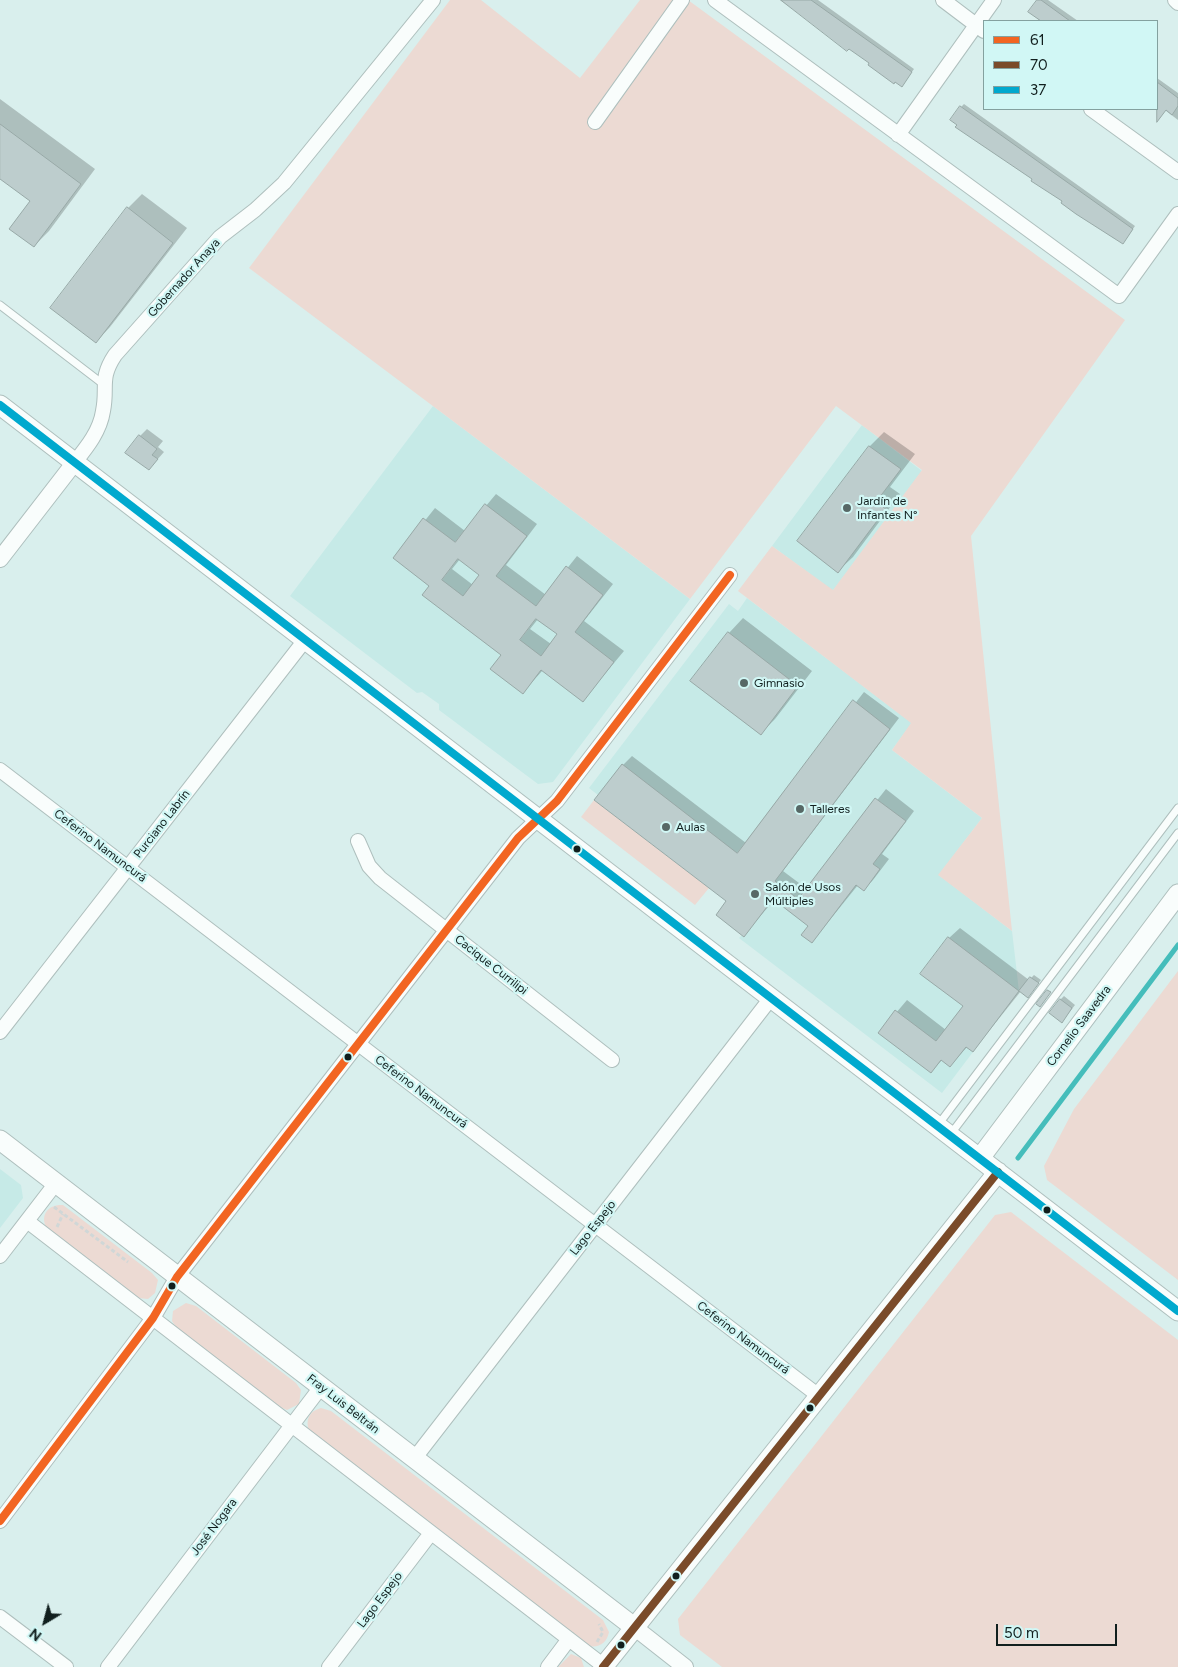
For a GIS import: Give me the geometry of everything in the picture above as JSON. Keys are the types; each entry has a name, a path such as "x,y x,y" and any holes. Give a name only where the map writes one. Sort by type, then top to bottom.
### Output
{"main road":[{"path":"0,405 1178,1311"},
{"name":"Cornelio Saavedra","path":"980,1158 1178,894"},
{"name":"Fray Luis Beltrán","path":"0,1140 634,1628"},
{"path":"604,1666 998,1172"}],"street":[{"name":"Gobernador Anaya","path":"0,559 75,462 101,422 104,410 103,384 105,374 115,355 220,237 255,210 284,183 404,33 433,0"},
{"path":"595,122 682,0"},
{"path":"715,0 1119,296 1178,214"},
{"path":"898,135 980,28 943,0"},
{"path":"984,20 994,0"},
{"path":"1174,0 1178,2"},
{"path":"1092,110 1178,172"},
{"path":"0,1521 153,1318 177,1277 518,838 557,801 730,575"},
{"name":"Purciano Labrín","path":"0,1032 305,640"},
{"name":"Ceferino Namuncurá","path":"0,770 819,1396"},
{"name":"Cacique Currilipi","path":"358,841 374,873 612,1060"},
{"name":"Lago Espejo","path":"414,1458 771,998"},
{"path":"0,1256 56,1183"},
{"path":"26,1221 604,1666"},
{"name":"José Nogara","path":"108,1667 321,1387"},
{"name":"Lago Espejo","path":"329,1667 431,1533"},
{"path":"0,1617 66,1667"},
{"name":"Fray Luis Beltrán","path":"634,1628 685,1667"},
{"path":"548,1667 569,1639"}],"lane":[{"path":"0,305 103,384"},
{"path":"944,1131 1178,808"},
{"path":"944,1131 1178,833"}],"path":[{"path":"52,1206 134,1267"},
{"path":"53,1234 63,1214"},
{"path":"594,1646 603,1632 602,1627 598,1623"}],"shaded area":[{"path":"450,0 481,0 580,78 640,0 688,0 1125,320 971,536 1012,931 938,875 982,818 892,750 911,723 738,591 772,546 833,590 922,470 836,406 690,599 249,268"},
{"path":"433,406 690,599 553,782 538,784 439,710 439,704 422,692 417,693 290,596"},
{"name":"Jardín de Infantes N°","path":"862,425 922,471 833,591 772,546"},
{"path":"747,598 912,723 892,750 982,818 939,875 1012,931 1019,991 942,1093 739,938 742,935 716,915 726,901 594,800 598,795 589,788 729,604 738,611"},
{"path":"594,800 709,888 695,905 581,817"},
{"path":"1178,971 1178,1280 1047,1180 1044,1166 1074,1109"},
{"path":"0,1169 21,1185 23,1198 0,1228"},
{"path":"63,1205 152,1273 158,1280 155,1293 148,1299 138,1298 46,1227 44,1218 47,1211 54,1206"},
{"path":"1011,1212 1178,1340 1178,1667 722,1667 680,1635 678,1619 995,1215"},
{"path":"186,1303 196,1306 296,1383 301,1390 299,1404 287,1410 278,1406 178,1330 172,1321 173,1311"},
{"path":"321,1408 331,1411 603,1620 609,1632 604,1642 599,1645 589,1646 309,1431 307,1423 309,1416"},
{"path":"571,1654 581,1658 584,1667 558,1667"}],"building":[{"path":"781,0 811,0 912,72 902,87 895,82 894,84 868,65 869,63 849,49 847,51"},
{"path":"1037,0 1041,0 1069,20 1040,20 1028,12"},
{"path":"1158,83 1178,98 1178,106 1172,115 1166,110 1157,122"},
{"path":"960,106 1133,229 1123,244 1076,214 1061,203 1062,201 1031,181 1032,179 955,127 957,125 950,120"},
{"path":"0,124 81,184 34,247 9,229 30,201 0,179"},
{"path":"127,207 173,243 96,343 50,308"},
{"path":"139,435 157,449 152,455 158,459 149,470 125,453"},
{"path":"869,446 901,469 876,502 886,509 838,573 797,541"},
{"path":"485,504 527,536 496,576 536,606 566,566 603,595 575,632 614,662 583,702 541,670 523,694 490,669 501,655 422,595 429,586 393,558 423,518 455,542","holes":["458,559 479,575 463,596 442,580","536,619 557,634 541,656 520,640"]},
{"name":"Gimnasio","path":"728,632 798,686 761,735 690,681"},
{"path":"853,700 890,729 775,881 798,899 875,798 906,821 873,864 880,869 864,891 856,885 812,943 801,935 808,926 773,899 744,937 716,915 726,901 594,800 622,764 737,853"},
{"path":"948,937 1019,991 973,1052 966,1047 950,1067 941,1060 931,1073 878,1033 895,1010 936,1041 963,1006 920,974"},
{"path":"1030,977 1039,983 1028,998 1019,991"},
{"path":"1047,990 1051,992 1040,1007 1036,1004"},
{"path":"1060,999 1072,1008 1062,1023 1049,1013"}],"waterway":[{"path":"1018,1158 1178,945"}],"transit line":[{"name":"37","path":"0,405 1178,1311"},
{"name":"61","path":"0,1521 153,1318 177,1277 518,838 557,801 730,575"},
{"name":"70","path":"603,1667 998,1172"}],"place":[{"name":"Jardín de Infantes N°","path":"847,508"},
{"name":"Gimnasio","path":"744,683"},
{"name":"Talleres","path":"800,809"},
{"name":"Aulas","path":"666,827"},
{"name":"Salón de Usos Múltiples","path":"755,894"}]}
